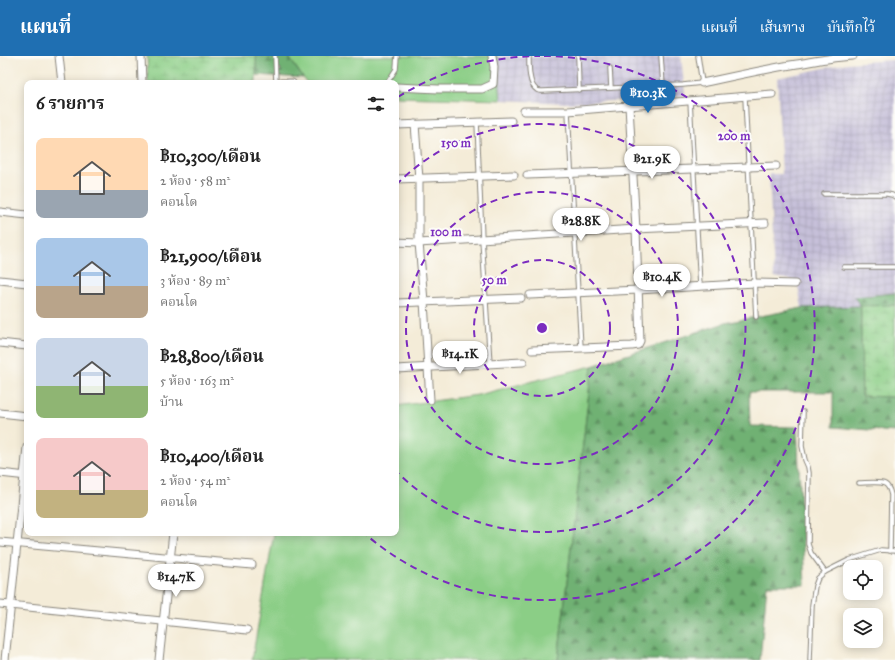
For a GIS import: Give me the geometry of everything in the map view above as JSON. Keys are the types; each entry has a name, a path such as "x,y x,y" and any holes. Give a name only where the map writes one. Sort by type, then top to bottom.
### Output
{"street":[{"path":"59,56 62,80"},
{"path":"141,56 142,80"},
{"path":"399,87 482,89 493,84 494,67 492,56"},
{"path":"702,83 752,72 852,56"},
{"path":"524,111 568,111 772,94"},
{"path":"532,350 638,345 640,341 636,229 629,106"},
{"path":"399,124 511,121"},
{"path":"416,124 419,179 419,243 430,400"},
{"path":"527,175 776,166"},
{"path":"399,179 514,175"},
{"path":"0,212 24,215"},
{"path":"399,242 419,243 636,229 766,223"},
{"path":"0,280 24,283"},
{"path":"530,295 755,283 795,284"},
{"path":"399,303 521,298"},
{"path":"0,343 24,346"},
{"path":"399,369 522,362"},
{"path":"0,412 24,416"},
{"path":"0,473 24,475"},
{"path":"5,660 24,490"},
{"path":"159,660 173,536"},
{"path":"0,542 252,565"},
{"path":"0,604 247,630"}],"lane":[{"path":"275,56 276,80"},
{"path":"389,80 396,69 397,56"},
{"path":"529,56 532,85 536,89 543,91 702,83 698,56"},
{"path":"578,56 579,90"},
{"path":"661,56 663,86"},
{"path":"610,68 611,88"},
{"path":"745,96 756,317"},
{"path":"690,101 700,287"},
{"path":"568,111 581,348"},
{"path":"477,122 482,239 490,364"},
{"path":"824,194 886,194 895,197"},
{"path":"844,267 895,267"},
{"path":"803,412 802,446 809,473 808,544 811,553 825,572"},
{"path":"859,483 881,483 886,484 890,488 890,551"},
{"path":"810,660 812,604 818,578 825,572 848,560 881,550 895,551"}],"shaded area":[{"path":"497,56 681,56 685,95 660,99 566,103 501,100"},
{"path":"895,60 895,293 855,297 861,306 802,308 797,281 774,277 769,174 782,174 777,78 848,63"}],"green space":[{"path":"147,56 256,56 256,80 148,80"},
{"path":"256,56 290,56 290,59 303,78 256,75"},
{"path":"290,56 497,56 501,100 399,97 399,80 305,80 290,59"},
{"path":"895,293 895,305 861,307 862,396 895,397 895,432 833,427 833,392 749,392 750,426 797,427 805,585 767,585 760,660 558,660 592,366 725,323 802,308 861,306 854,297"},
{"path":"895,305 895,397 862,396 861,306"},
{"path":"592,366 558,660 252,660 273,536 399,536 399,406 478,395"}]}
